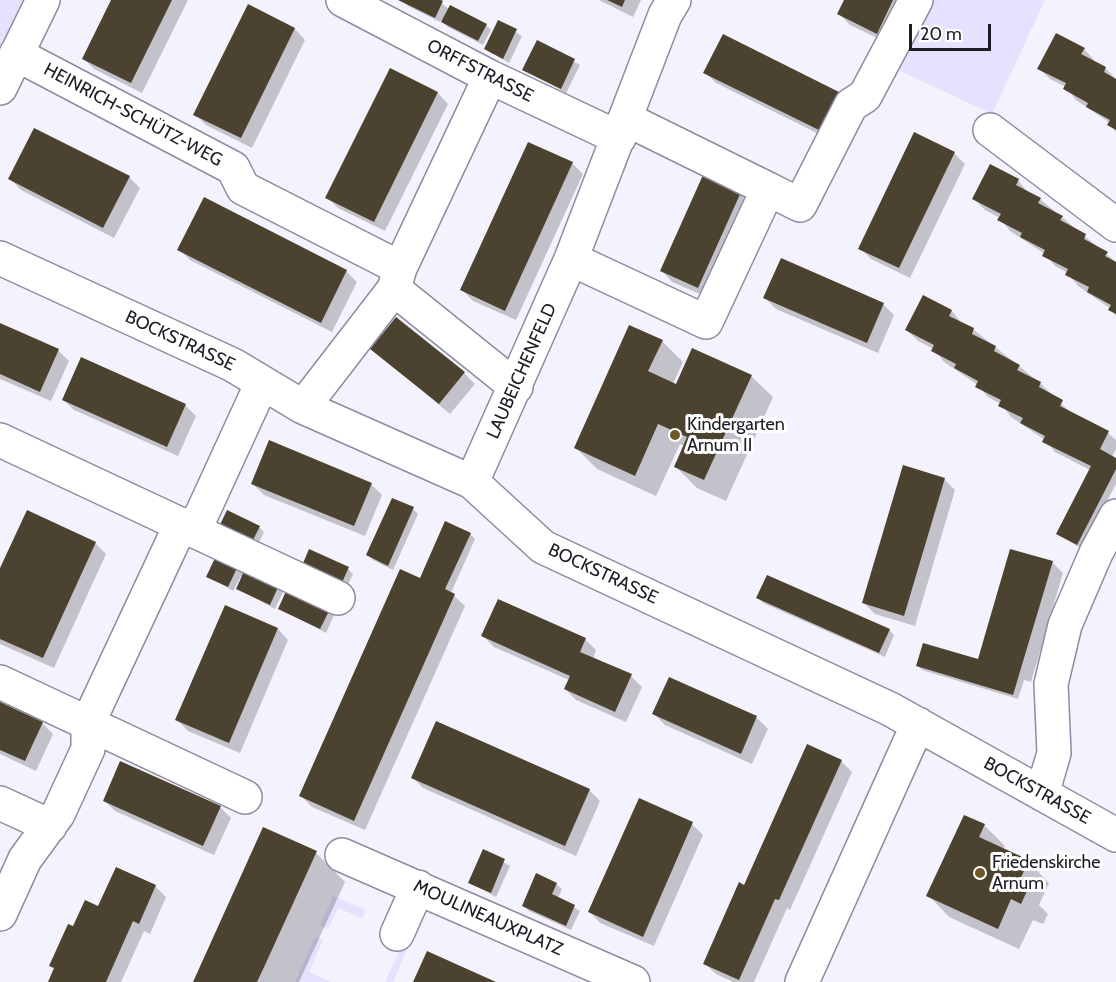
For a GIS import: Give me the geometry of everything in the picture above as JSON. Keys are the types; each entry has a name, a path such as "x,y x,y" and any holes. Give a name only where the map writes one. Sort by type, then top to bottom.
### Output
{"street":[{"path":"0,88 43,0"},
{"name":"ORFFSTRASSE","path":"343,0 490,76 622,129"},
{"name":"LAUBEICHENFELD","path":"471,482 516,387 571,259 664,15 674,0"},
{"path":"622,129 768,189 800,205 851,105 865,96 916,0"},
{"name":"HEINRICH-SCHÜTZ-WEG","path":"16,54 233,168 243,188 397,279 516,387"},
{"path":"303,406 397,279 490,76"},
{"path":"990,130 1116,225"},
{"path":"571,259 706,322 768,189"},
{"name":"BOCKSTRASSE","path":"0,258 233,365 303,406 471,482 543,547 678,608 918,724 1116,836"},
{"path":"0,914 25,859 50,826 88,749 88,723 175,537 200,518 262,383"},
{"path":"0,440 338,598"},
{"path":"1042,794 1054,753 1051,684 1065,624 1096,552 1116,516"},
{"path":"0,682 245,797"},
{"path":"802,982 918,724"},
{"path":"0,803 50,826"},
{"name":"MOULINEAUXPLATZ","path":"342,855 633,982"},
{"path":"397,934 418,887"}],"shaded area":[{"path":"0,0 28,0 0,57"},
{"path":"930,0 1045,0 992,114 896,69"},
{"path":"333,896 366,910 362,918 338,908 328,929 320,926"},
{"path":"415,932 393,982 385,982 405,938"},
{"path":"315,937 323,940 309,972 331,982 297,982 295,981"}],"building":[{"path":"111,0 172,0 131,83 82,59"},
{"path":"398,0 441,0 443,1 435,18"},
{"path":"607,0 625,0 622,7"},
{"path":"844,0 893,0 877,34 837,14"},
{"path":"248,4 295,28 241,138 193,115"},
{"path":"450,5 487,24 478,41 441,22"},
{"path":"498,20 517,29 503,59 484,49"},
{"path":"1056,33 1085,48 1081,54 1106,67 1104,72 1116,79 1116,130 1107,125 1110,120 1086,107 1088,103 1063,89 1066,83 1037,69"},
{"path":"723,34 841,93 821,131 703,73"},
{"path":"537,40 575,59 561,89 522,70"},
{"path":"390,68 438,92 374,222 325,198"},
{"path":"34,128 130,176 103,228 8,179"},
{"path":"914,132 955,152 899,268 858,249"},
{"path":"528,142 573,162 505,311 460,290"},
{"path":"990,164 1019,179 1016,185 1041,198 1038,203 1063,216 1060,220 1086,234 1084,239 1108,252 1105,256 1116,262 1116,314 1108,310 1111,305 1087,292 1089,287 1065,275 1068,269 1042,256 1045,250 1020,237 1022,233 997,220 1001,214 972,199"},
{"path":"703,175 741,192 698,288 660,271"},
{"path":"204,197 347,270 321,323 177,250"},
{"path":"781,258 884,303 867,343 763,298"},
{"path":"923,295 952,310 949,316 974,328 972,334 996,346 994,351 1020,365 1017,370 1041,382 1039,387 1063,400 1060,406 1109,431 1100,449 1116,458 1116,469 1077,545 1056,534 1091,466 1042,442 1045,436 1020,423 1023,418 998,406 1001,400 975,387 978,381 954,368 956,364 931,351 934,345 905,330"},
{"path":"396,317 465,372 439,404 370,349"},
{"path":"0,323 59,349 40,392 0,374"},
{"path":"629,325 663,340 648,371 676,384 692,348 752,375 704,480 674,467 687,437 658,424 635,476 574,448"},
{"path":"81,357 186,404 167,447 62,400"},
{"path":"269,440 372,483 354,526 251,484"},
{"path":"903,465 945,478 904,616 862,603"},
{"path":"392,498 414,507 388,566 366,555"},
{"path":"27,510 96,542 43,658 0,639 0,568"},
{"path":"227,510 260,526 250,546 217,531"},
{"path":"445,521 471,533 445,589 455,594 354,821 299,796 400,569 420,578"},
{"path":"309,549 349,567 340,587 301,568"},
{"path":"1010,549 1053,561 1013,695 916,666 923,643 978,659"},
{"path":"216,556 238,566 228,587 206,577"},
{"path":"245,569 279,585 270,605 236,589"},
{"path":"767,575 890,629 879,653 756,598"},
{"path":"287,589 330,609 320,629 278,609"},
{"path":"498,599 586,638 580,652 632,674 615,712 564,689 570,676 481,636"},
{"path":"225,605 278,628 229,743 175,720"},
{"path":"669,677 757,716 741,754 652,714"},
{"path":"0,702 43,722 25,761 0,750"},
{"path":"436,721 590,789 565,846 411,778"},
{"path":"807,744 842,760 779,900 775,899 739,980 703,964 739,882 744,885"},
{"path":"120,761 221,806 203,846 103,801"},
{"path":"639,798 693,822 643,937 588,912"},
{"name":"Friedenskirche Arnum","path":"964,815 985,824 979,837 1029,860 1017,886 1027,891 1021,904 1011,899 998,929 926,896"},
{"path":"263,827 317,851 257,982 193,982"},
{"path":"483,849 505,859 491,893 468,883"},
{"path":"116,867 156,885 139,924 133,921 106,982 48,982 54,968 49,966 68,924 73,926 85,900 98,906"},
{"path":"536,873 557,883 552,894 575,905 566,926 522,906"},
{"path":"427,951 496,982 413,982"}],"place":[{"name":"Kindergarten Arnum II","path":"675,435"},
{"name":"Friedenskirche Arnum","path":"980,873"}]}
